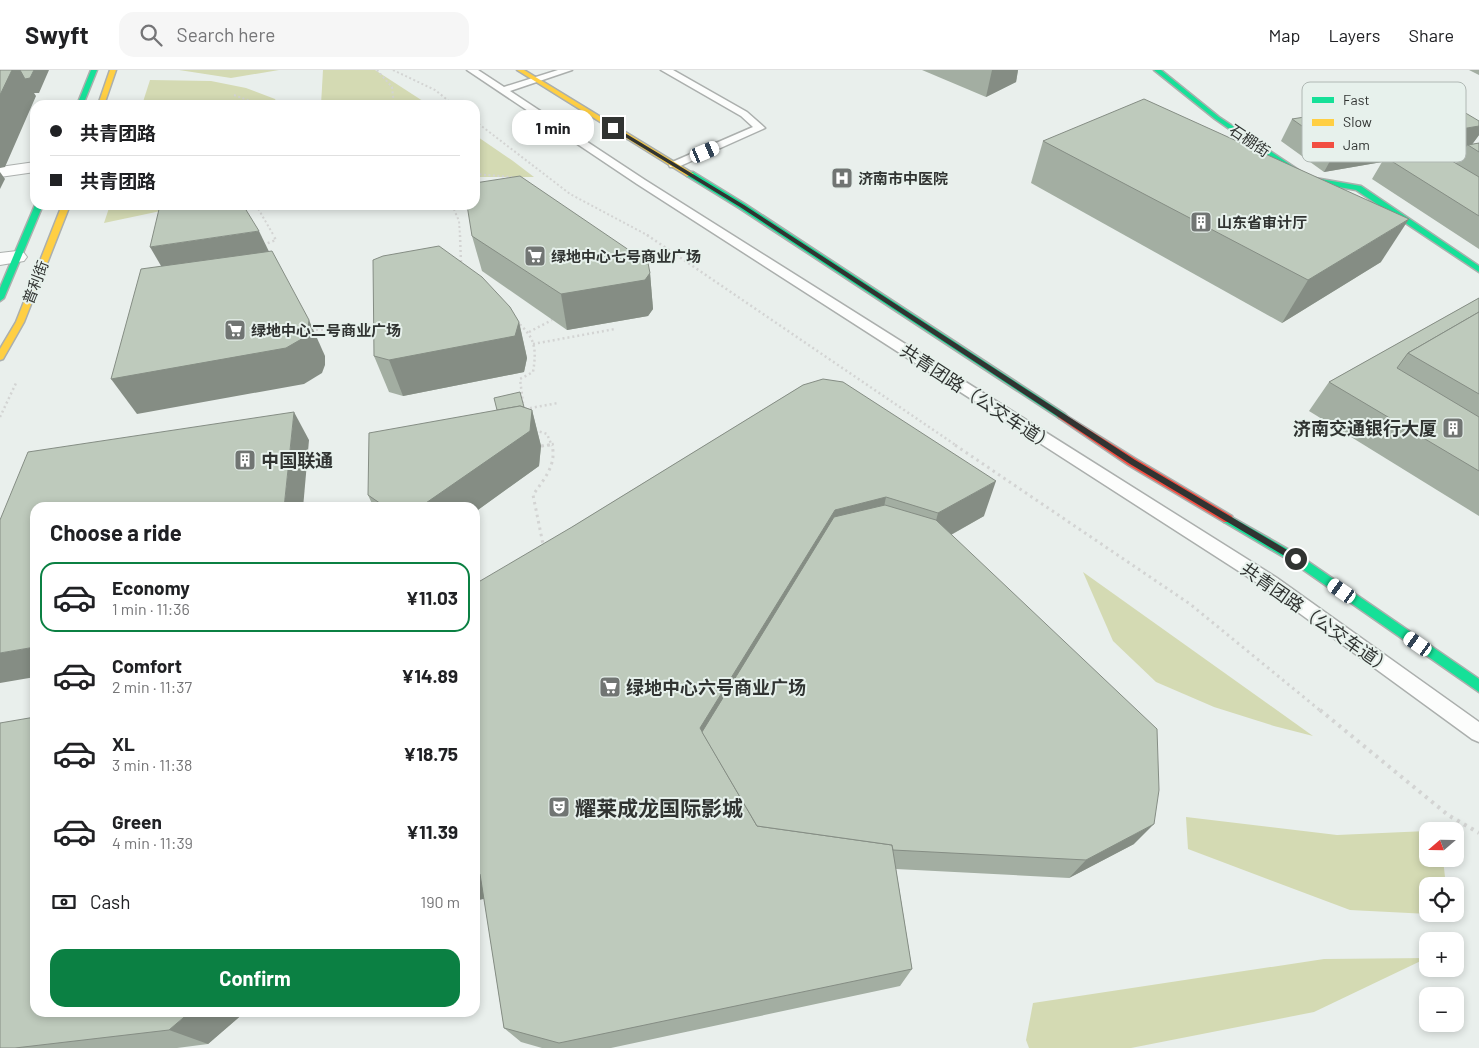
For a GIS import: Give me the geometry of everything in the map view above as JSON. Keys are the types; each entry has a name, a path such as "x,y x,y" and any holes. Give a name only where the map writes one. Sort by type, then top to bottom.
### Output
{"main road":[{"path":"82,100 94,70"},
{"path":"103,100 113,70"},
{"path":"520,70 742,206 1132,462 1296,559 1479,686"},
{"name":"石棚街","path":"1157,70 1217,118 1307,179 1358,188 1479,270"},
{"name":"普利街","path":"0,298 8,258 36,210"},
{"name":"普利街","path":"0,357 20,322 64,210"}],"street":[{"path":"0,172 30,168"}],"lane":[{"name":"共青团路（公交车道）","path":"472,70 641,182 1271,583 1479,732"},
{"path":"503,90 567,70"},
{"path":"666,70 744,114 760,128 674,165"}],"path":[{"path":"377,70 392,87 393,100"},
{"path":"393,70 435,90 448,100"},
{"path":"234,95 249,100"},
{"path":"480,125 570,194 647,235 1190,604 1448,816 1479,833"},
{"path":"480,174 512,177"},
{"path":"259,210 276,240 262,245 267,252"},
{"path":"454,211 459,222 458,244 461,268"},
{"path":"515,320 529,332 536,355 533,372 520,379 524,410 527,417"},
{"path":"529,332 552,320"},
{"path":"308,324 312,332 378,328"},
{"path":"532,344 615,329"},
{"path":"524,410 558,403"},
{"path":"532,429 547,434 554,444 553,465 533,495 545,551"},
{"path":"541,446 554,444"}],"green space":[{"path":"179,70 279,70 231,78"},
{"path":"323,70 375,70 421,100 321,100"},
{"path":"150,80 211,81 246,88 276,100 144,100"},
{"path":"480,138 513,161 534,177 480,177"},
{"path":"108,210 165,210 104,223"},
{"path":"1083,572 1313,736 1214,707 1156,682 1113,641"},
{"path":"1186,817 1337,835 1419,831 1419,868 1444,868 1445,877 1419,877 1419,914 1350,910 1188,849"},
{"path":"1419,958 1419,962 1314,1012 1131,1048 1029,1048 1026,1040 1033,1003 1324,959"}],"building":[{"path":"0,70 12,70 0,95"},
{"path":"20,70 34,70 30,78 25,79"},
{"path":"1144,99 1409,219 1308,280 1043,141"},
{"path":"1466,113 1479,121 1479,126 1466,128"},
{"path":"1302,117 1302,126 1292,119"},
{"path":"1479,143 1479,152 1468,145"},
{"path":"1393,162 1454,162 1479,177 1479,216"},
{"path":"520,176 648,263 650,273 645,280 561,294 472,236 468,210 480,210 480,182"},
{"path":"159,210 246,210 259,231 150,247"},
{"path":"439,246 482,277 510,307 519,322 515,336 389,360 374,356 373,260 383,256"},
{"path":"272,251 309,320 305,337 286,348 111,379 141,269"},
{"path":"1479,298 1479,312 1408,353 1397,368 1479,417 1479,471 1329,382"},
{"path":"1479,312 1479,394 1408,353"},
{"name":"绿地中心六号商业广场","path":"823,379 843,382 996,481 938,513 886,497 835,510 700,728 757,826 892,845 912,969 559,1043 504,1028 480,874 480,581 572,527 803,385"},
{"path":"520,392 524,407 497,410 494,398"},
{"path":"520,406 532,410 530,431 427,502 378,502 368,495 369,433"},
{"path":"294,412 285,502 30,502 30,648 0,653 0,520 28,452"},
{"path":"885,505 936,520 1157,729 1159,790 1154,824 1086,860 893,850 892,845 757,826 702,732 834,517"},
{"path":"30,718 30,1017 184,1017 169,1030 15,1048 0,1048 0,723"}],"traffic: fast":[{"path":"82,100 94,70"},
{"path":"1157,70 1217,118 1307,179 1358,188 1479,270"},
{"path":"690,174 742,206 1062,416"},
{"path":"0,298 37,210"},
{"path":"1228,519 1296,559 1479,686"}],"traffic: slow":[{"path":"103,100 113,70"},
{"path":"520,70 690,174"},
{"path":"0,357 20,322 64,210"}],"traffic: jam":[{"path":"1062,416 1132,462 1228,519"}],"place":[{"name":"济南市中医院","path":"842,178"},
{"name":"山东省审计厅","path":"1201,222"},
{"name":"绿地中心七号商业广场","path":"535,256"},
{"name":"绿地中心二号商业广场","path":"235,330"},
{"name":"济南交通银行大厦","path":"1453,428"},
{"name":"中国联通","path":"245,460"},
{"name":"绿地中心六号商业广场","path":"610,687"},
{"name":"耀莱成龙国际影城","path":"559,807"}],"route":[{"path":"613,128 742,206 1132,462 1296,559"}]}
